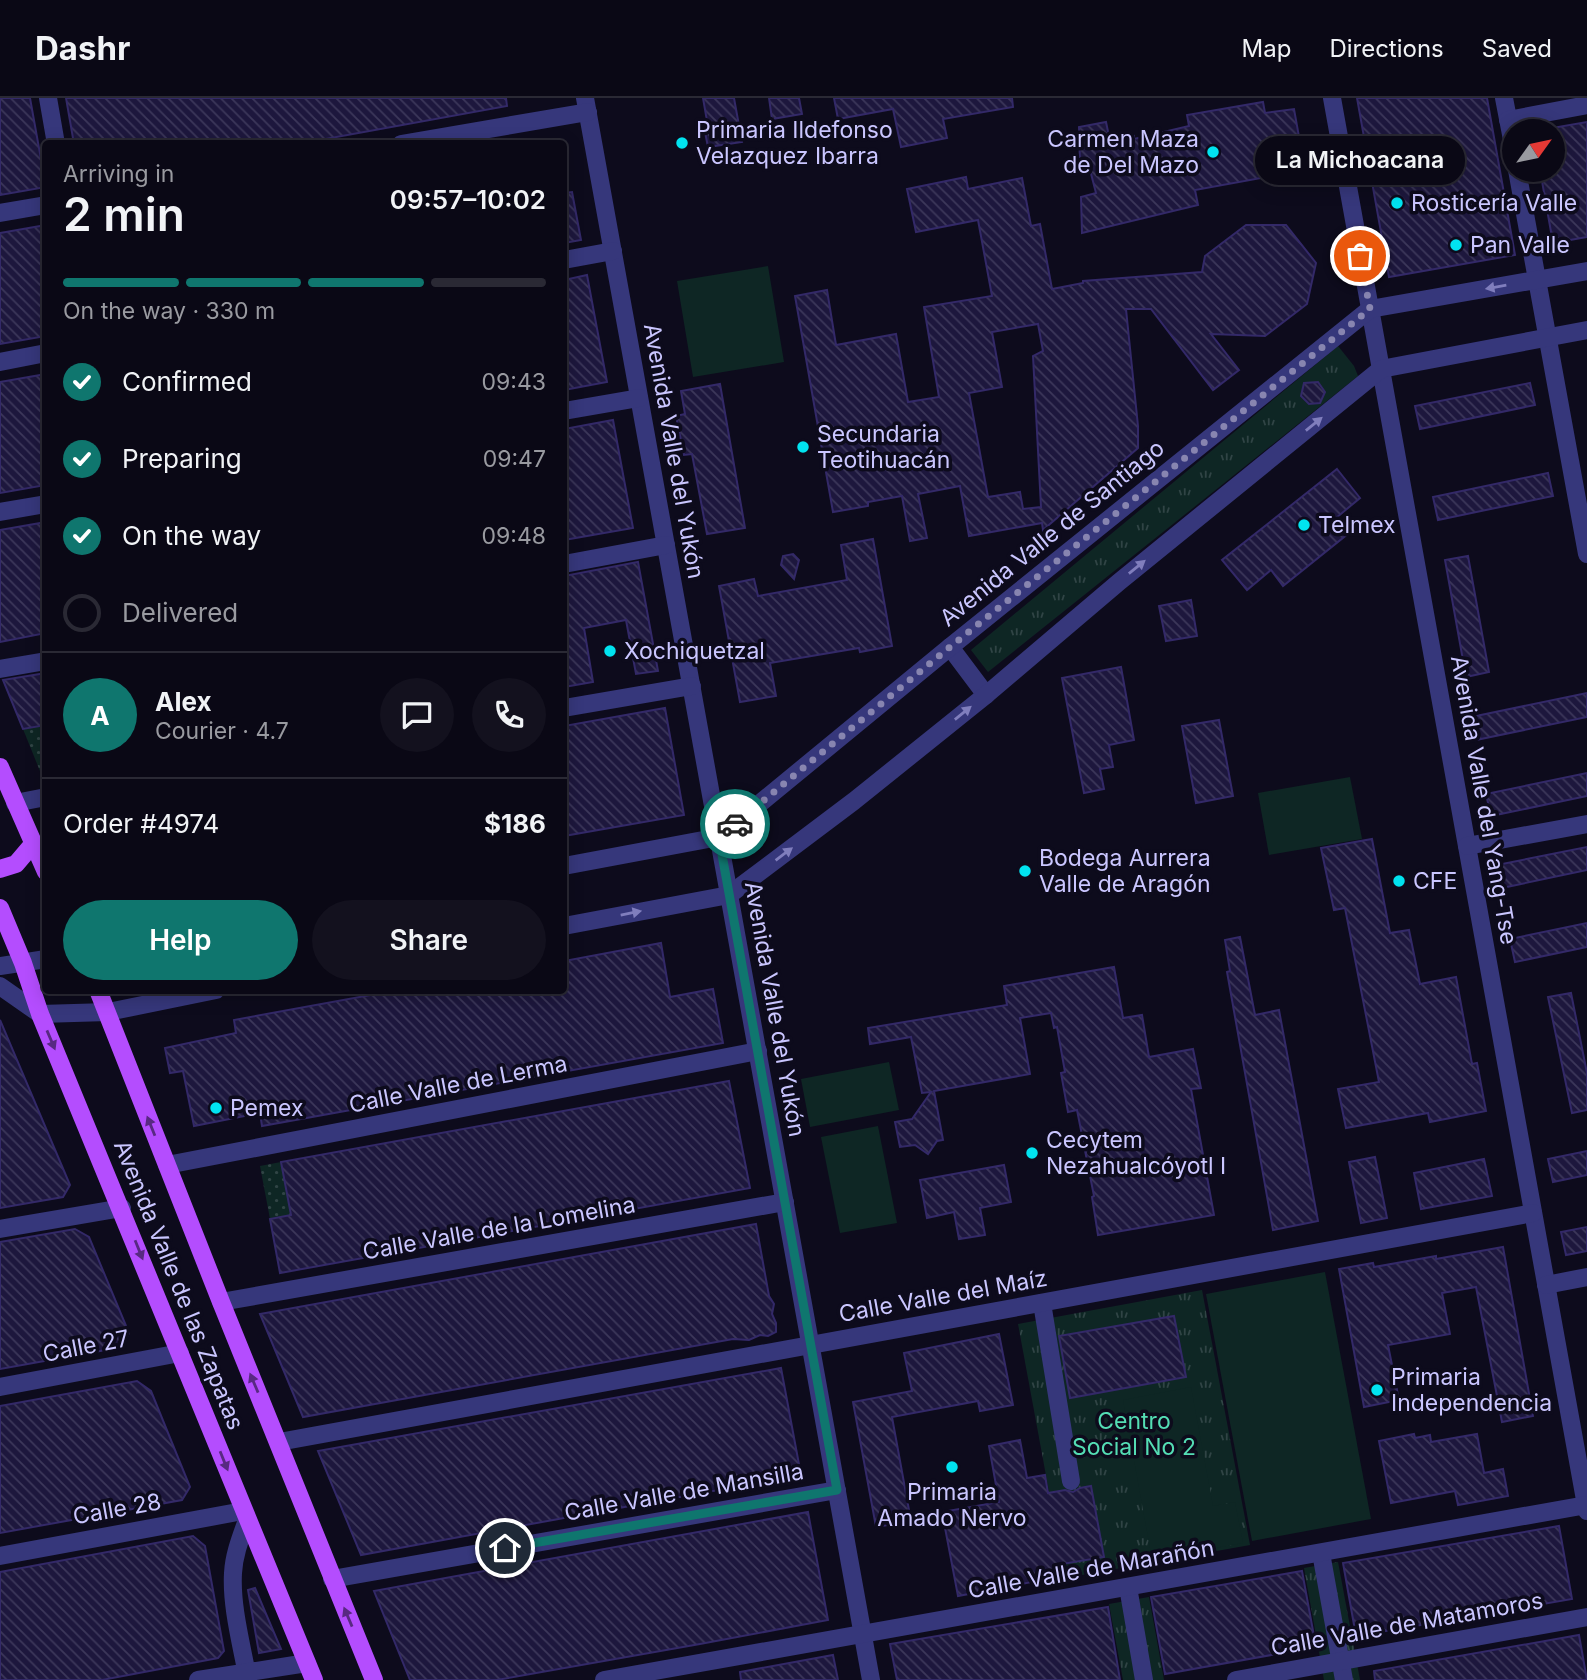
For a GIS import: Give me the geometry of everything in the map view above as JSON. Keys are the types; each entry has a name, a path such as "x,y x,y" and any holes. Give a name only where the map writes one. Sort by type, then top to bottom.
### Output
{"main road":[{"path":"0,767 42,863"},
{"path":"0,869 16,864 33,844"},
{"name":"Avenida Valle de las Zapatas","path":"0,908 23,963 40,1014 314,1680"},
{"name":"Avenida Valle de las Zapatas","path":"100,994 220,1302 374,1680"}],"street":[{"path":"48,98 54,140"},
{"name":"Avenida Valle del Yang-Tse","path":"1332,98 1587,1508"},
{"path":"1504,98 1508,119"},
{"path":"420,140 586,105"},
{"name":"Avenida Valle del Yukón","path":"586,105 872,1680"},
{"path":"1514,119 1587,106"},
{"path":"1519,182 1548,337 1580,478 1587,554"},
{"path":"0,213 42,206"},
{"path":"567,259 613,251"},
{"name":"Avenida Valle de Santiago","path":"567,865 719,838 950,647 1370,309 1587,271"},
{"path":"567,925 730,895 864,793 986,695 1119,582 1381,369 1587,330"},
{"path":"0,362 42,355"},
{"path":"567,410 639,398"},
{"path":"0,512 42,505"},
{"path":"567,563 666,545"},
{"path":"950,647 986,695"},
{"path":"0,669 42,662"},
{"path":"567,707 692,686"},
{"path":"15,803 42,798"},
{"path":"1467,846 1587,824"},
{"path":"0,966 42,961"},
{"path":"0,986 40,1014 108,1012 196,994"},
{"name":"Calle Valle de Lerma","path":"167,1165 758,1051"},
{"name":"Calle Valle de la Lomelina","path":"220,1302 785,1202"},
{"path":"0,1229 121,1208"},
{"name":"Calle Valle del Maíz","path":"279,1442 1533,1213"},
{"path":"1546,1285 1587,1277"},
{"path":"1042,1303 1071,1481"},
{"name":"Calle 27","path":"0,1387 180,1353"},
{"name":"Calle Valle de Mansilla","path":"332,1579 837,1490"},
{"name":"Calle Valle de Marañón","path":"604,1680 1587,1508"},
{"path":"245,1516 237,1545 233,1580 248,1675"},
{"name":"Calle 28","path":"0,1556 245,1516"},
{"path":"1321,1553 1344,1680"},
{"path":"1128,1587 1144,1680"},
{"name":"Calle Valle de Matamoros","path":"1236,1680 1587,1617"},
{"path":"198,1680 248,1675 307,1663"}],"green space":[{"path":"768,266 784,362 693,377 677,281"},
{"path":"1338,346 1354,366 1358,376 988,672 971,650"},
{"path":"42,726 42,776 23,729"},
{"path":"1350,777 1362,839 1269,855 1258,793"},
{"path":"889,1062 899,1110 810,1127 801,1079"},
{"path":"878,1126 897,1223 840,1233 821,1137"},
{"path":"281,1162 291,1215 270,1219 260,1166"},
{"path":"1325,1272 1371,1519 1252,1541 1206,1294"},
{"name":"Centro Social No 2","path":"1202,1290 1250,1545 1065,1578 1018,1324"},
{"path":"1191,1387 1213,1506 1235,1502 1243,1543 1152,1559 1123,1400"},
{"path":"1338,1562 1360,1680 1324,1680 1304,1568"},
{"path":"1149,1597 1164,1680 1123,1680 1109,1604"}],"building":[{"path":"0,98 30,98 42,165 42,188 0,195"},
{"path":"66,98 506,98 507,106 320,140 73,140"},
{"path":"703,98 734,98 742,142 708,147 703,122 707,121"},
{"path":"769,98 799,98 802,114 772,119"},
{"path":"834,98 1012,98 1013,107 943,119 947,138 901,147 893,109 838,119"},
{"path":"1357,98 1487,98 1515,255 1389,277"},
{"path":"1263,102 1265,113 1294,109 1305,170 1195,190 1198,205 1082,233 1081,197 1096,193 1088,162 1080,164 1079,127 1106,122 1110,141 1134,136 1134,139 1189,126 1187,115"},
{"path":"1587,122 1587,237 1553,243 1542,182 1565,182 1565,126"},
{"path":"966,177 968,189 1022,178 1031,226 1040,224 1052,289 1083,281 1202,272 1205,256 1246,225 1286,225 1316,263 1307,304 1265,336 1211,334 1239,370 1213,390 1151,309 1126,309 1138,448 1043,530 1042,523 969,536 960,486 918,494 927,538 910,541 902,496 833,512 795,296 827,290 836,345 896,334 908,402 939,397 924,307 992,296 978,220 916,232 907,189","holes":["1038,324 1043,351 1033,356 1041,507 1023,509 1020,492 988,497 969,393 1002,387 992,332"]},
{"path":"572,192 581,240 567,242 567,193"},
{"path":"42,226 42,337 0,344 0,233"},
{"path":"587,275 607,382 567,389 567,279"},
{"path":"42,375 42,486 0,493 0,382"},
{"path":"1318,382 1325,392 1320,403 1309,404 1301,396 1304,383"},
{"path":"1530,383 1535,405 1420,429 1415,406"},
{"path":"720,384 745,528 707,534 692,454 684,455 676,416 685,414 681,391"},
{"path":"613,420 633,528 567,539 567,428"},
{"name":"Telmex","path":"1337,469 1360,498 1336,518 1349,533 1283,586 1271,570 1247,590 1222,560"},
{"path":"1548,473 1553,496 1438,520 1433,497"},
{"path":"42,523 42,634 0,642 0,530"},
{"path":"873,539 892,646 860,652 859,648 770,663 776,696 740,702 719,586 754,579 758,596 847,580 841,545"},
{"path":"793,554 799,560 794,579 781,565 783,556"},
{"path":"1468,556 1489,672 1466,677 1445,560"},
{"path":"638,562 658,671 636,674 626,620 584,628 593,682 567,686 567,575"},
{"path":"1191,600 1197,636 1166,641 1159,606"},
{"path":"1121,667 1134,740 1109,745 1113,767 1100,769 1104,789 1084,793 1062,678"},
{"path":"42,674 42,726 23,729 3,680"},
{"path":"1587,693 1587,717 1476,740 1471,717"},
{"path":"665,708 684,815 567,835 567,725"},
{"path":"1219,720 1233,796 1196,803 1182,726"},
{"path":"1587,773 1587,796 1491,816 1486,794"},
{"path":"1372,839 1390,933 1409,930 1420,984 1456,977 1472,1064 1477,1063 1486,1111 1430,1122 1428,1113 1346,1128 1338,1089 1379,1082 1345,908 1334,910 1321,848"},
{"path":"1587,847 1587,870 1502,888 1497,865"},
{"path":"1587,923 1587,947 1515,962 1510,939"},
{"path":"1240,937 1255,1015 1279,1010 1318,1221 1273,1230 1227,972 1230,971 1225,940"},
{"path":"661,943 670,997 713,989 723,1043 262,1126 260,1113 194,1126 183,1071 170,1073 165,1048 236,1033 234,1020 376,994 567,994 567,960"},
{"path":"1114,967 1123,1018 1142,1015 1149,1057 1193,1049 1201,1088 1191,1089 1214,1215 1098,1235 1094,1196 1077,1110 1068,1112 1061,1073 1065,1072 1057,1027 1054,1028 1051,1013 1020,1018 1030,1074 934,1091 943,1140 937,1141 928,1154 915,1145 900,1147 895,1122 912,1119 931,1092 922,1093 911,1037 870,1044 868,1028 1007,1005 1004,986"},
{"path":"1571,993 1587,1073 1587,1110 1572,1113 1548,997"},
{"path":"0,1020 70,1185 63,1197 0,1208"},
{"path":"729,1081 750,1188 280,1273 270,1219 291,1215 281,1162"},
{"path":"1587,1151 1587,1175 1553,1182 1548,1159"},
{"path":"1375,1157 1387,1218 1361,1223 1349,1162"},
{"path":"1484,1159 1492,1196 1421,1209 1414,1173"},
{"path":"1004,1165 1011,1202 980,1208 985,1235 959,1239 954,1212 927,1218 920,1180"},
{"path":"756,1224 769,1296 774,1304 772,1314 776,1332 749,1340 733,1339 303,1417 260,1314"},
{"path":"1587,1227 1587,1251 1566,1255 1561,1232"},
{"path":"75,1229 89,1237 129,1333 122,1347 0,1369 0,1242"},
{"path":"1503,1247 1533,1416 1502,1422 1476,1287 1442,1293 1450,1334 1388,1345 1399,1400 1364,1407 1339,1269 1373,1263 1374,1267 1436,1256 1436,1259"},
{"path":"1174,1316 1186,1377 1070,1398 1059,1336"},
{"path":"999,1334 1013,1405 980,1411 978,1401 892,1417 911,1521 876,1527 853,1402 912,1391 904,1353"},
{"path":"781,1368 801,1475 361,1555 318,1451"},
{"path":"137,1381 151,1391 190,1487 182,1500 0,1533 0,1406"},
{"path":"1414,1434 1415,1438 1430,1435 1431,1442 1477,1434 1484,1473 1503,1469 1508,1496 1458,1505 1455,1491 1391,1503 1379,1441"},
{"path":"1020,1440 1027,1478 1045,1475 1048,1493 1065,1490 1073,1492 1091,1486 1104,1557 1062,1564 1064,1576 958,1596 942,1512 999,1502 989,1446"},
{"path":"808,1512 828,1620 700,1644 497,1680 410,1680 374,1591"},
{"path":"1559,1526 1572,1599 1356,1636 1343,1563"},
{"path":"193,1536 205,1546 224,1651 218,1658 102,1680 0,1680 0,1572"},
{"path":"1302,1571 1316,1647 1165,1674 1151,1597"},
{"path":"255,1588 281,1649 259,1653 248,1590"},
{"path":"1108,1607 1120,1680 897,1680 890,1644"},
{"path":"1579,1635 1587,1680 1375,1680 1374,1671"},
{"path":"833,1655 838,1680 741,1680 740,1672"}],"way so far":[{"path":"735,824 1370,309 1360,256"}],"place":[{"name":"Primaria Ildefonso Velazquez Ibarra","path":"682,143"},
{"name":"Carmen Maza de Del Mazo","path":"1213,152"},
{"name":"Rosticería Valle","path":"1397,203"},
{"name":"Pan Valle","path":"1456,245"},
{"name":"La Michoacana","path":"1360,256"},
{"name":"Secundaria Teotihuacán","path":"803,447"},
{"name":"Telmex","path":"1304,525"},
{"name":"Xochiquetzal","path":"610,651"},
{"name":"Bodega Aurrera Valle de Aragón","path":"1025,871"},
{"name":"CFE","path":"1399,881"},
{"name":"Pemex","path":"216,1108"},
{"name":"Cecytem Nezahualcóyotl I","path":"1032,1153"},
{"name":"Primaria Independencia","path":"1377,1390"},
{"name":"Primaria Amado Nervo","path":"952,1467"}],"route":[{"path":"505,1548 837,1490 719,838 735,824"}]}
